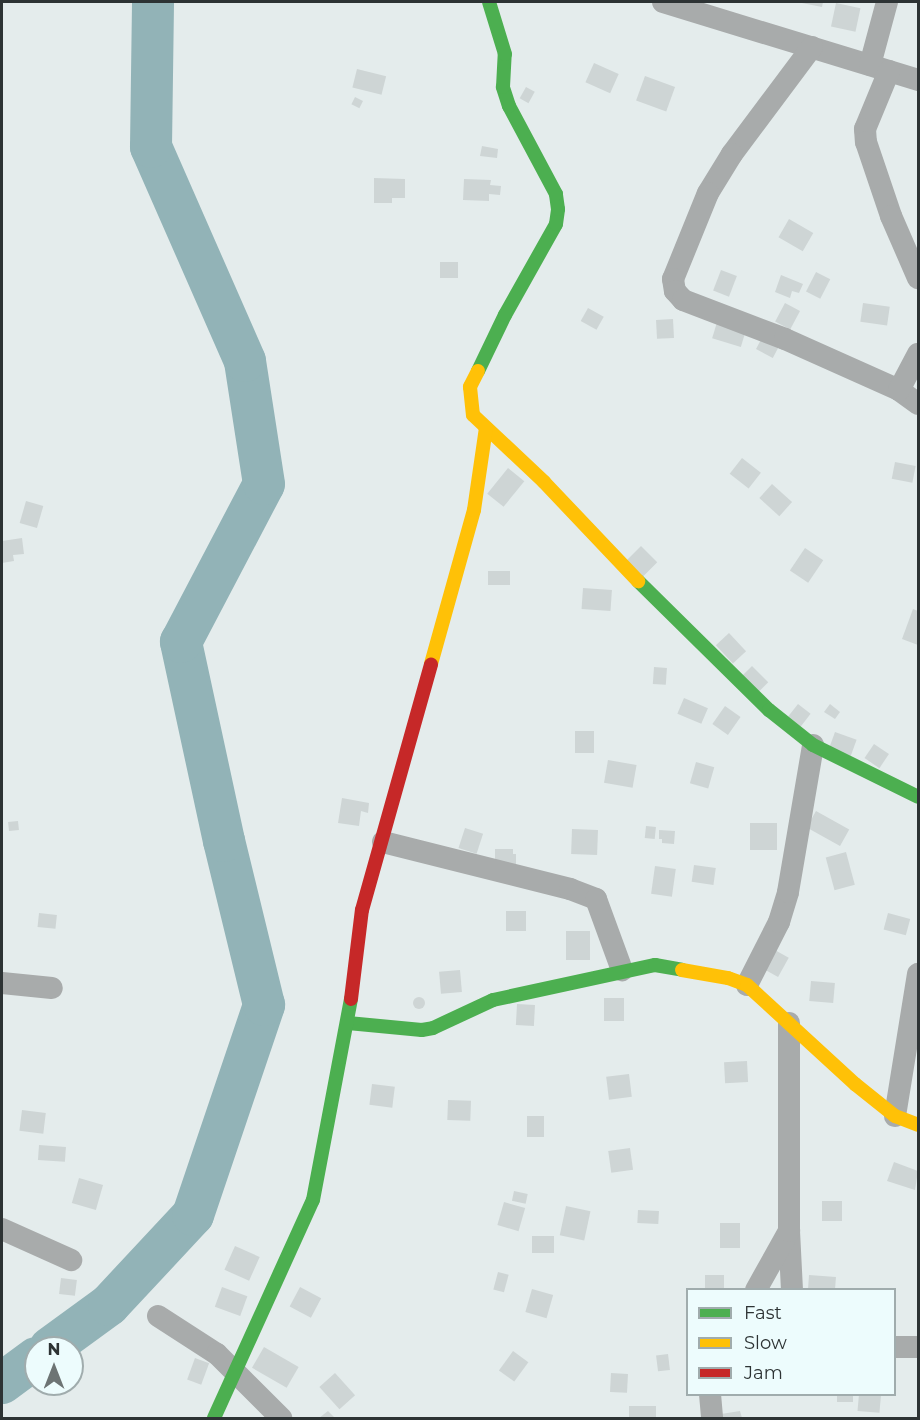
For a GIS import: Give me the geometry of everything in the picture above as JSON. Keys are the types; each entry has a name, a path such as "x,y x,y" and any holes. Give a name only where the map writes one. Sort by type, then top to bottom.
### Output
{"street":[{"path":"489,2 505,54 503,87 509,106 556,194 558,209 556,224 505,315 470,387 469,401 473,415 544,482 659,603 760,702 813,745 918,797"},
{"path":"663,2 918,80"},
{"path":"887,2 880,68 865,129 866,142 891,216 918,278"},
{"path":"812,47 732,154 708,193 674,279 675,291 683,300 785,339 899,390 918,404"},
{"path":"899,390 918,354"},
{"path":"214,1419 234,1369 313,1200 348,1023 362,910 383,842 474,510 486,428"},
{"path":"747,985 779,922 788,892 813,745"},
{"path":"383,842 570,889 596,899 622,970"},
{"path":"348,1023 422,1030 433,1028 493,1000 622,970 655,965 729,978 747,985 895,1116 918,1125"},
{"path":"895,1116 918,974"},
{"path":"2,983 52,988"},
{"path":"789,1023 789,1231 792,1288"},
{"path":"2,1229 70,1260"},
{"path":"757,1288 789,1231"},
{"path":"158,1316 192,1335 234,1369 281,1419"},
{"path":"896,1347 918,1347"},
{"path":"710,1396 712,1419"}],"building":[{"path":"802,2 823,2 822,7"},
{"path":"836,3 860,8 855,32 831,26"},
{"path":"594,63 619,74 610,93 585,82"},
{"path":"357,69 386,76 382,95 352,87"},
{"path":"645,76 675,87 666,111 636,100"},
{"path":"526,87 535,92 528,103 520,98"},
{"path":"355,97 363,101 359,108 351,104"},
{"path":"482,146 498,149 497,158 480,156"},
{"path":"374,178 405,179 405,198 392,198 392,203 374,203"},
{"path":"464,179 491,180 490,185 501,186 500,195 489,194 489,201 463,200"},
{"path":"789,219 813,233 803,251 778,237"},
{"path":"440,262 458,262 458,278 440,278"},
{"path":"721,270 737,276 729,297 713,291"},
{"path":"816,272 830,279 820,299 806,292"},
{"path":"781,275 803,284 799,293 792,291 790,298 775,292"},
{"path":"785,303 800,311 790,330 775,322"},
{"path":"863,303 890,307 887,326 860,322"},
{"path":"588,308 604,317 596,330 581,321"},
{"path":"673,319 674,338 657,339 656,320"},
{"path":"718,319 747,328 741,347 712,338"},
{"path":"764,334 781,343 773,358 756,349"},
{"path":"742,458 761,473 749,489 730,474"},
{"path":"895,462 916,466 912,483 892,479"},
{"path":"508,468 524,481 504,507 487,494"},
{"path":"772,484 792,502 779,516 759,498"},
{"path":"26,501 43,506 37,528 20,523"},
{"path":"22,538 24,554 13,555 14,561 2,563 2,541"},
{"path":"641,546 657,562 640,579 624,563"},
{"path":"805,548 823,560 808,583 790,570"},
{"path":"488,571 510,571 510,585 488,585"},
{"path":"583,588 612,590 610,611 582,609"},
{"path":"913,609 918,611 918,645 902,639"},
{"path":"729,633 746,651 733,664 716,645"},
{"path":"752,666 768,682 757,694 741,677"},
{"path":"654,667 667,668 666,685 653,684"},
{"path":"684,698 708,708 701,724 677,714"},
{"path":"798,704 811,714 801,726 788,717"},
{"path":"830,704 840,712 835,719 824,712"},
{"path":"725,706 741,717 728,735 712,724"},
{"path":"575,731 594,731 594,753 575,753"},
{"path":"835,732 857,740 851,756 829,748"},
{"path":"874,744 889,754 879,768 864,758"},
{"path":"608,760 637,765 633,788 604,783"},
{"path":"696,762 714,767 708,788 690,783"},
{"path":"342,798 369,803 368,813 361,811 359,826 338,823"},
{"path":"816,811 849,829 840,846 807,828"},
{"path":"18,821 19,830 9,831 8,822"},
{"path":"750,823 777,823 777,850 750,850"},
{"path":"646,826 656,827 655,839 645,838"},
{"path":"465,828 483,834 477,854 459,848"},
{"path":"572,829 598,830 597,855 571,854"},
{"path":"659,830 675,831 674,844 662,843 662,839 659,839"},
{"path":"495,849 513,849 513,854 516,854 516,867 495,867"},
{"path":"846,852 855,885 835,890 826,857"},
{"path":"694,865 716,868 713,885 692,882"},
{"path":"655,866 676,869 672,897 651,894"},
{"path":"506,911 526,911 526,931 506,931"},
{"path":"39,913 57,915 55,929 38,927"},
{"path":"888,913 910,919 906,935 884,929"},
{"path":"566,931 590,931 590,960 566,960"},
{"path":"773,949 789,958 778,977 762,968"},
{"path":"460,970 462,992 441,994 439,972"},
{"path":"811,981 835,983 833,1003 809,1001"},
{"path":"421,997 425,1003 421,1009 417,1009 413,1001"},
{"path":"604,998 624,998 624,1021 604,1021"},
{"path":"517,1004 535,1005 534,1026 516,1025"},
{"path":"747,1061 748,1082 725,1083 724,1062"},
{"path":"629,1074 632,1097 609,1100 606,1077"},
{"path":"372,1084 395,1087 392,1108 369,1105"},
{"path":"448,1100 471,1101 470,1121 447,1120"},
{"path":"22,1110 46,1113 43,1134 19,1131"},
{"path":"527,1116 544,1116 544,1137 527,1137"},
{"path":"39,1145 66,1147 65,1162 38,1160"},
{"path":"630,1148 633,1170 611,1173 608,1151"},
{"path":"894,1162 918,1171 915,1190 887,1181"},
{"path":"79,1178 103,1185 96,1210 72,1203"},
{"path":"514,1191 528,1194 526,1204 512,1201"},
{"path":"822,1201 842,1201 842,1221 822,1221"},
{"path":"504,1202 525,1208 519,1231 497,1225"},
{"path":"566,1206 590,1211 584,1241 560,1235"},
{"path":"638,1210 659,1211 658,1224 637,1223"},
{"path":"720,1223 740,1223 740,1248 720,1248"},
{"path":"532,1236 554,1236 554,1253 532,1253"},
{"path":"235,1246 260,1257 249,1281 224,1270"},
{"path":"498,1272 509,1275 504,1292 493,1289"},
{"path":"705,1275 724,1275 724,1288 705,1288"},
{"path":"809,1275 836,1277 835,1288 808,1288"},
{"path":"61,1278 77,1280 75,1296 59,1294"},
{"path":"222,1287 247,1296 240,1316 215,1307"},
{"path":"300,1287 321,1298 311,1318 290,1306"},
{"path":"532,1289 553,1295 547,1318 525,1312"},
{"path":"264,1347 299,1367 287,1388 252,1368"},
{"path":"513,1351 528,1362 514,1382 499,1370"},
{"path":"668,1354 670,1370 658,1371 656,1355"},
{"path":"195,1358 209,1363 201,1385 187,1380"},
{"path":"335,1373 355,1395 339,1409 319,1387"},
{"path":"611,1373 628,1374 627,1393 610,1392"},
{"path":"837,1396 853,1396 853,1402 837,1402"},
{"path":"859,1396 881,1396 879,1413 858,1411"},
{"path":"629,1406 656,1406 656,1418 629,1418"},
{"path":"328,1411 335,1418 319,1418"},
{"path":"740,1411 742,1418 721,1418 721,1414"}],"waterway":[{"path":"66,1336 109,1305 193,1215 264,1005 224,841 181,642 264,484 245,361 151,147 153,2"},
{"path":"2,1383 24,1367"}],"traffic: fast":[{"path":"478,371 505,315 556,224 558,209 556,194 509,106 503,87 505,54 489,2"},
{"path":"638,581 769,710 813,745 918,797"},
{"path":"348,1023 422,1030 433,1028 493,1000 655,965 682,970"},
{"path":"214,1418 313,1200 351,999"}],"traffic: slow":[{"path":"478,371 470,387 473,415 544,482 638,581"},
{"path":"431,664 474,510 486,428"},
{"path":"682,970 728,978 747,985 855,1084 895,1116 918,1125"}],"traffic: jam":[{"path":"351,999 362,910 431,664"}]}
